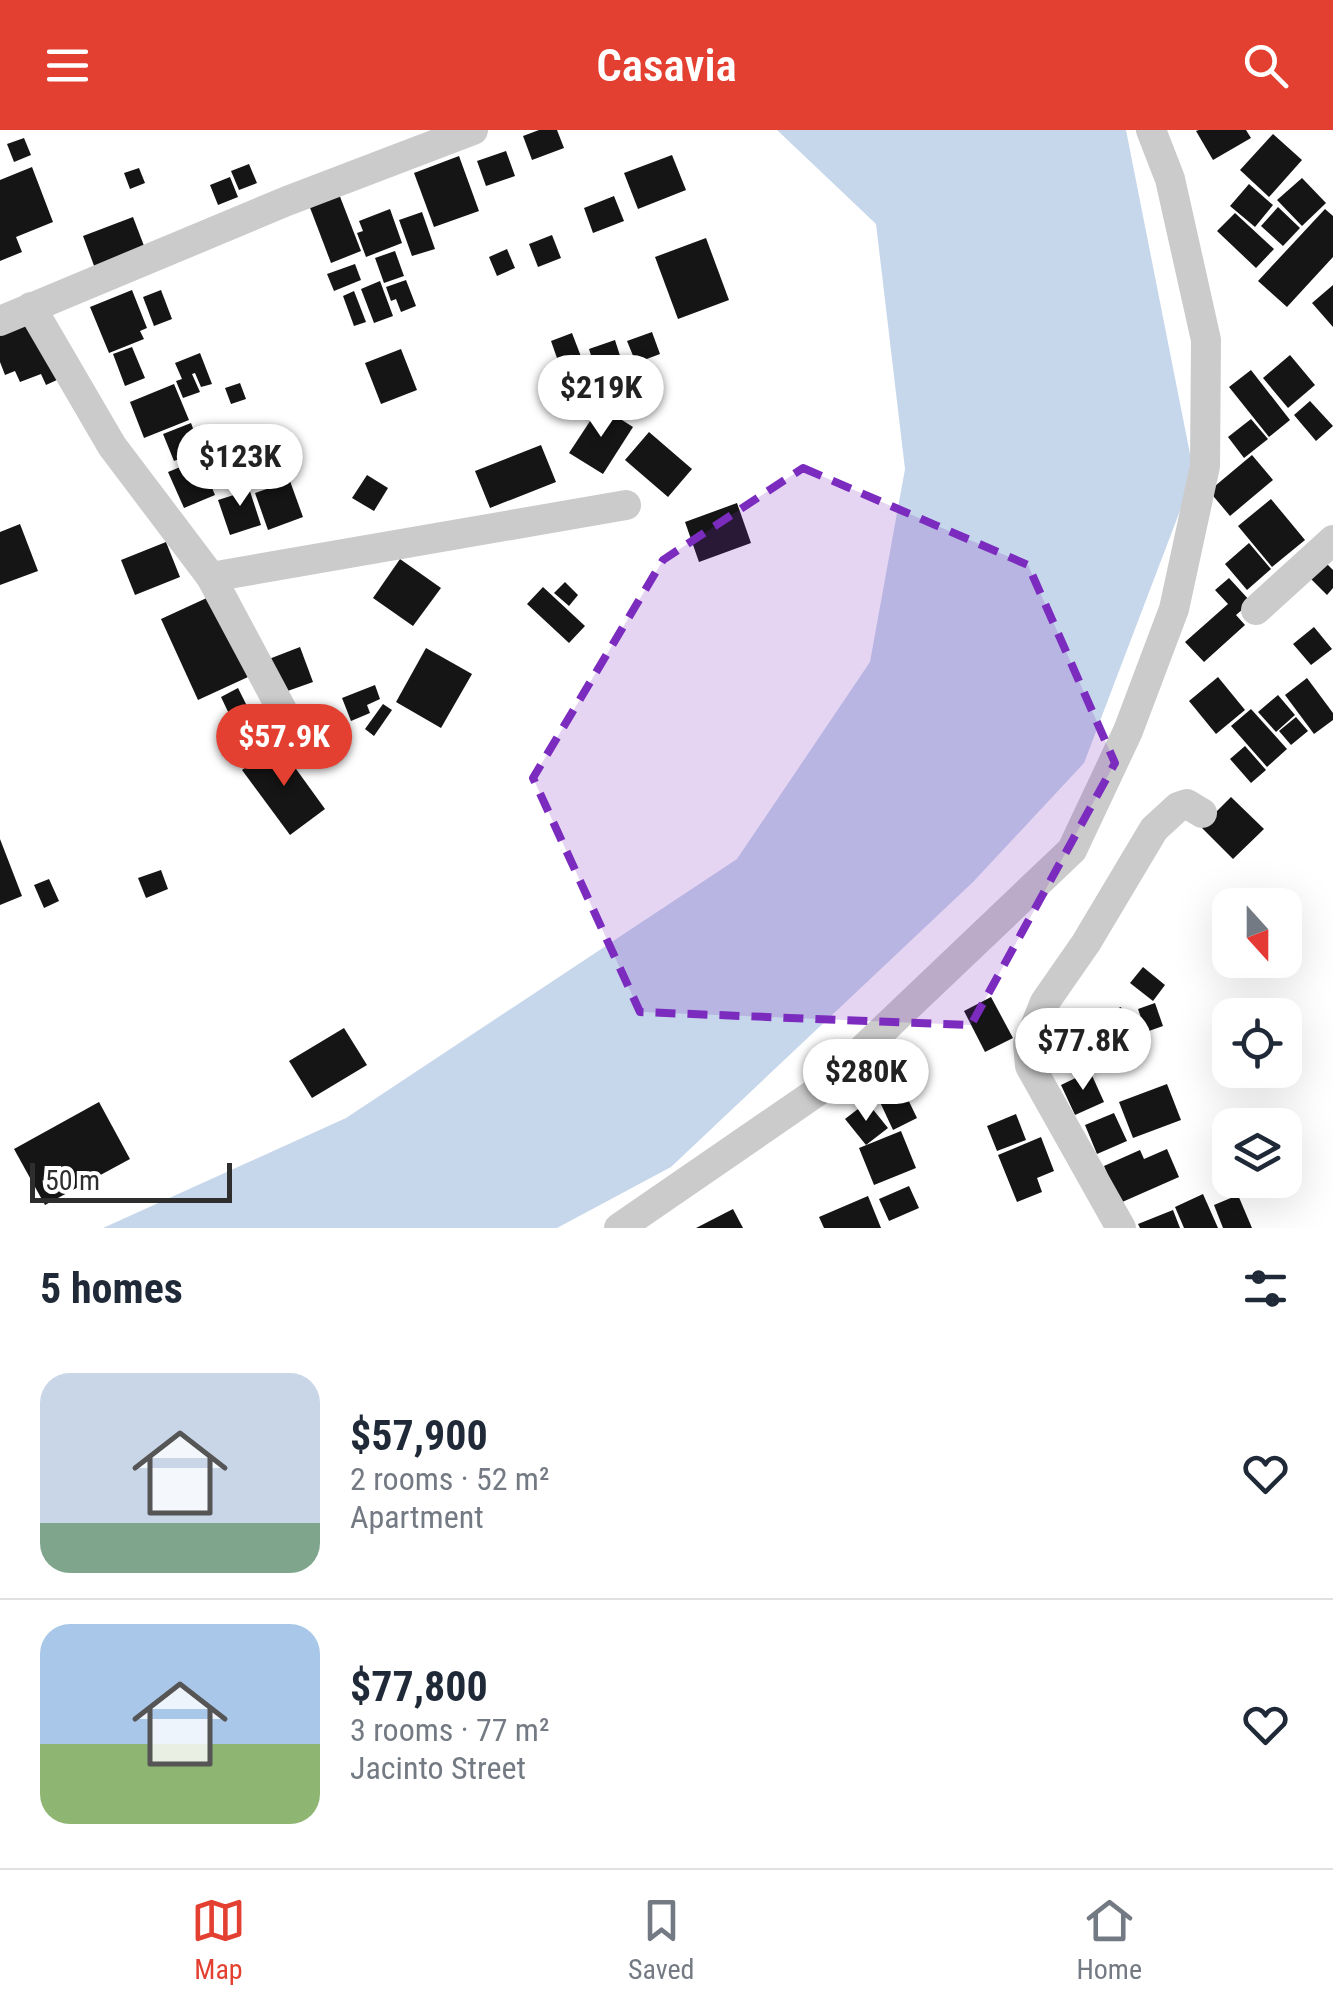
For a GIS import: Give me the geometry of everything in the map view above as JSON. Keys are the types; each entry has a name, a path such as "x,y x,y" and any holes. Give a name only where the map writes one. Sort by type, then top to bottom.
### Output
{"street":[{"path":"0,321 287,201 473,130"},
{"path":"619,1228 822,1089 1072,850 1128,731 1174,609 1205,466 1206,340 1170,180 1151,130"},
{"path":"31,307 112,446 211,578 305,754"},
{"path":"211,578 626,505"},
{"path":"1256,610 1333,540"},
{"path":"1121,1228 1030,1066 1028,1044 1045,1002 1086,943 1154,829 1178,807 1187,804 1202,813"}],"highlighted area":[{"path":"803,468 1028,565 1115,763 971,1025 640,1012 533,778 663,560"}],"water":[{"path":"777,130 1126,130 1194,474 1084,763 973,882 671,1167 557,1228 103,1228 346,1118 737,859 870,662 905,469 876,224"}],"building":[{"path":"539,130 557,130 564,148 532,160 523,136"},
{"path":"1246,130 1251,138 1213,160 1196,131"},
{"path":"1273,134 1302,160 1269,197 1240,170"},
{"path":"24,138 31,155 14,162 7,144"},
{"path":"506,151 515,176 486,186 477,161"},
{"path":"672,155 686,190 638,209 624,173"},
{"path":"459,156 479,211 434,227 414,173"},
{"path":"249,164 257,183 239,190 231,171"},
{"path":"32,167 53,222 16,237 22,252 0,261 0,180"},
{"path":"139,168 145,183 130,189 124,173"},
{"path":"230,177 238,197 218,205 210,185"},
{"path":"1302,178 1326,203 1302,226 1277,200"},
{"path":"1249,184 1273,205 1255,227 1230,206"},
{"path":"339,194 361,251 331,263 309,205"},
{"path":"614,196 624,221 593,233 584,208"},
{"path":"1278,207 1300,228 1283,246 1261,226"},
{"path":"390,209 402,243 366,257 357,233 363,231 359,221"},
{"path":"1325,209 1333,216 1333,257 1287,307 1258,281"},
{"path":"422,212 435,249 412,256 399,220"},
{"path":"1235,213 1274,249 1256,268 1217,231"},
{"path":"133,217 146,251 96,271 83,236"},
{"path":"552,235 561,258 538,267 529,244"},
{"path":"706,238 729,300 678,319 655,257"},
{"path":"507,249 515,268 497,276 489,257"},
{"path":"395,251 404,276 384,283 375,258"},
{"path":"355,264 361,280 334,291 327,274"},
{"path":"406,280 416,306 401,312 386,287"},
{"path":"380,281 393,316 374,323 361,289"},
{"path":"1333,285 1333,327 1312,303"},
{"path":"132,290 147,328 140,331 144,339 109,353 90,307"},
{"path":"161,290 172,319 154,326 143,297"},
{"path":"354,291 366,322 354,326 343,296"},
{"path":"32,322 59,379 46,385 41,374 20,382 15,371 5,375 0,362 0,335"},
{"path":"652,332 660,354 636,363 627,341"},
{"path":"572,333 585,367 563,375 551,341"},
{"path":"615,340 622,362 596,371 589,349"},
{"path":"132,347 145,378 125,386 113,354"},
{"path":"401,349 417,390 381,404 365,363"},
{"path":"200,353 212,384 201,387 195,373 192,374 200,392 183,398 176,381 182,379 175,363"},
{"path":"1290,355 1315,385 1288,408 1263,378"},
{"path":"1251,370 1290,420 1269,437 1229,387"},
{"path":"240,383 246,399 231,404 225,388"},
{"path":"174,384 189,420 144,438 130,402"},
{"path":"1310,401 1333,426 1316,441 1294,415"},
{"path":"600,406 633,427 603,474 569,453"},
{"path":"1251,419 1268,439 1244,458 1228,437"},
{"path":"191,423 201,450 174,461 163,434"},
{"path":"215,427 221,442 204,448 199,433"},
{"path":"649,432 692,469 668,497 625,460"},
{"path":"541,445 556,482 490,508 475,471"},
{"path":"213,450 226,482 215,486 202,455"},
{"path":"1252,455 1273,480 1230,516 1209,491"},
{"path":"200,459 215,495 184,508 168,472"},
{"path":"367,475 388,488 374,511 352,498"},
{"path":"246,479 261,525 230,535 218,500 237,494 233,483"},
{"path":"290,481 303,517 268,530 255,493"},
{"path":"1271,499 1305,540 1272,567 1238,526"},
{"path":"737,503 751,543 699,562 685,522"},
{"path":"20,524 38,571 0,585 0,532"},
{"path":"166,542 180,577 135,595 121,560"},
{"path":"1249,543 1271,569 1247,590 1225,564"},
{"path":"400,559 441,588 413,626 373,598"},
{"path":"1326,563 1333,570 1333,588 1327,595 1310,578"},
{"path":"1229,578 1251,602 1236,615 1245,625 1204,662 1185,642 1228,604 1215,590"},
{"path":"565,582 578,595 569,606 554,593"},
{"path":"543,587 585,626 569,643 527,604"},
{"path":"211,596 248,677 198,700 161,619"},
{"path":"1314,627 1332,649 1311,665 1293,644"},
{"path":"300,647 313,682 282,693 269,659"},
{"path":"426,648 472,674 441,728 396,702"},
{"path":"1218,677 1245,710 1216,734 1189,701"},
{"path":"1307,678 1333,713 1333,720 1314,734 1285,695"},
{"path":"375,685 380,699 367,705 370,713 351,721 342,698"},
{"path":"238,688 249,710 231,718 221,697"},
{"path":"1278,695 1295,715 1276,732 1258,712"},
{"path":"383,704 392,710 374,736 365,729"},
{"path":"1251,709 1287,749 1267,767 1231,726"},
{"path":"335,711 349,747 316,760 301,725"},
{"path":"1296,717 1308,731 1291,745 1279,731"},
{"path":"265,718 273,739 248,749 240,728"},
{"path":"278,744 325,809 290,835 242,770"},
{"path":"1245,746 1266,770 1251,783 1230,759"},
{"path":"1231,797 1264,829 1233,859 1201,827"},
{"path":"0,839 22,896 0,905"},
{"path":"161,870 168,889 146,898 138,878"},
{"path":"49,879 59,901 44,908 34,885"},
{"path":"1143,967 1165,985 1153,1001 1130,983"},
{"path":"991,997 1013,1038 985,1052 964,1011"},
{"path":"1155,1003 1163,1026 1146,1032 1138,1009"},
{"path":"1121,1007 1134,1042 1106,1052 1094,1018"},
{"path":"1072,1021 1089,1054 1061,1069 1044,1036"},
{"path":"344,1028 367,1065 312,1098 289,1061"},
{"path":"1090,1071 1104,1102 1075,1115 1061,1085"},
{"path":"1167,1084 1181,1120 1133,1138 1119,1102"},
{"path":"903,1089 917,1118 893,1130 879,1100"},
{"path":"99,1102 130,1159 45,1205 14,1149"},
{"path":"867,1102 888,1128 866,1145 845,1119"},
{"path":"1114,1113 1127,1141 1097,1154 1085,1125"},
{"path":"1016,1114 1026,1140 997,1151 987,1126"},
{"path":"901,1131 916,1168 874,1185 859,1148"},
{"path":"1041,1137 1054,1171 1037,1178 1042,1192 1017,1202 998,1155"},
{"path":"1167,1149 1179,1177 1120,1203 1104,1166 1140,1150 1144,1159"},
{"path":"909,1186 919,1208 889,1221 879,1199"},
{"path":"1203,1194 1218,1228 1184,1228 1175,1207"},
{"path":"868,1196 881,1228 824,1228 819,1217"},
{"path":"1239,1198 1252,1228 1223,1228 1214,1205"},
{"path":"733,1209 743,1228 696,1228"},
{"path":"1173,1210 1180,1228 1140,1228 1138,1224"}]}
